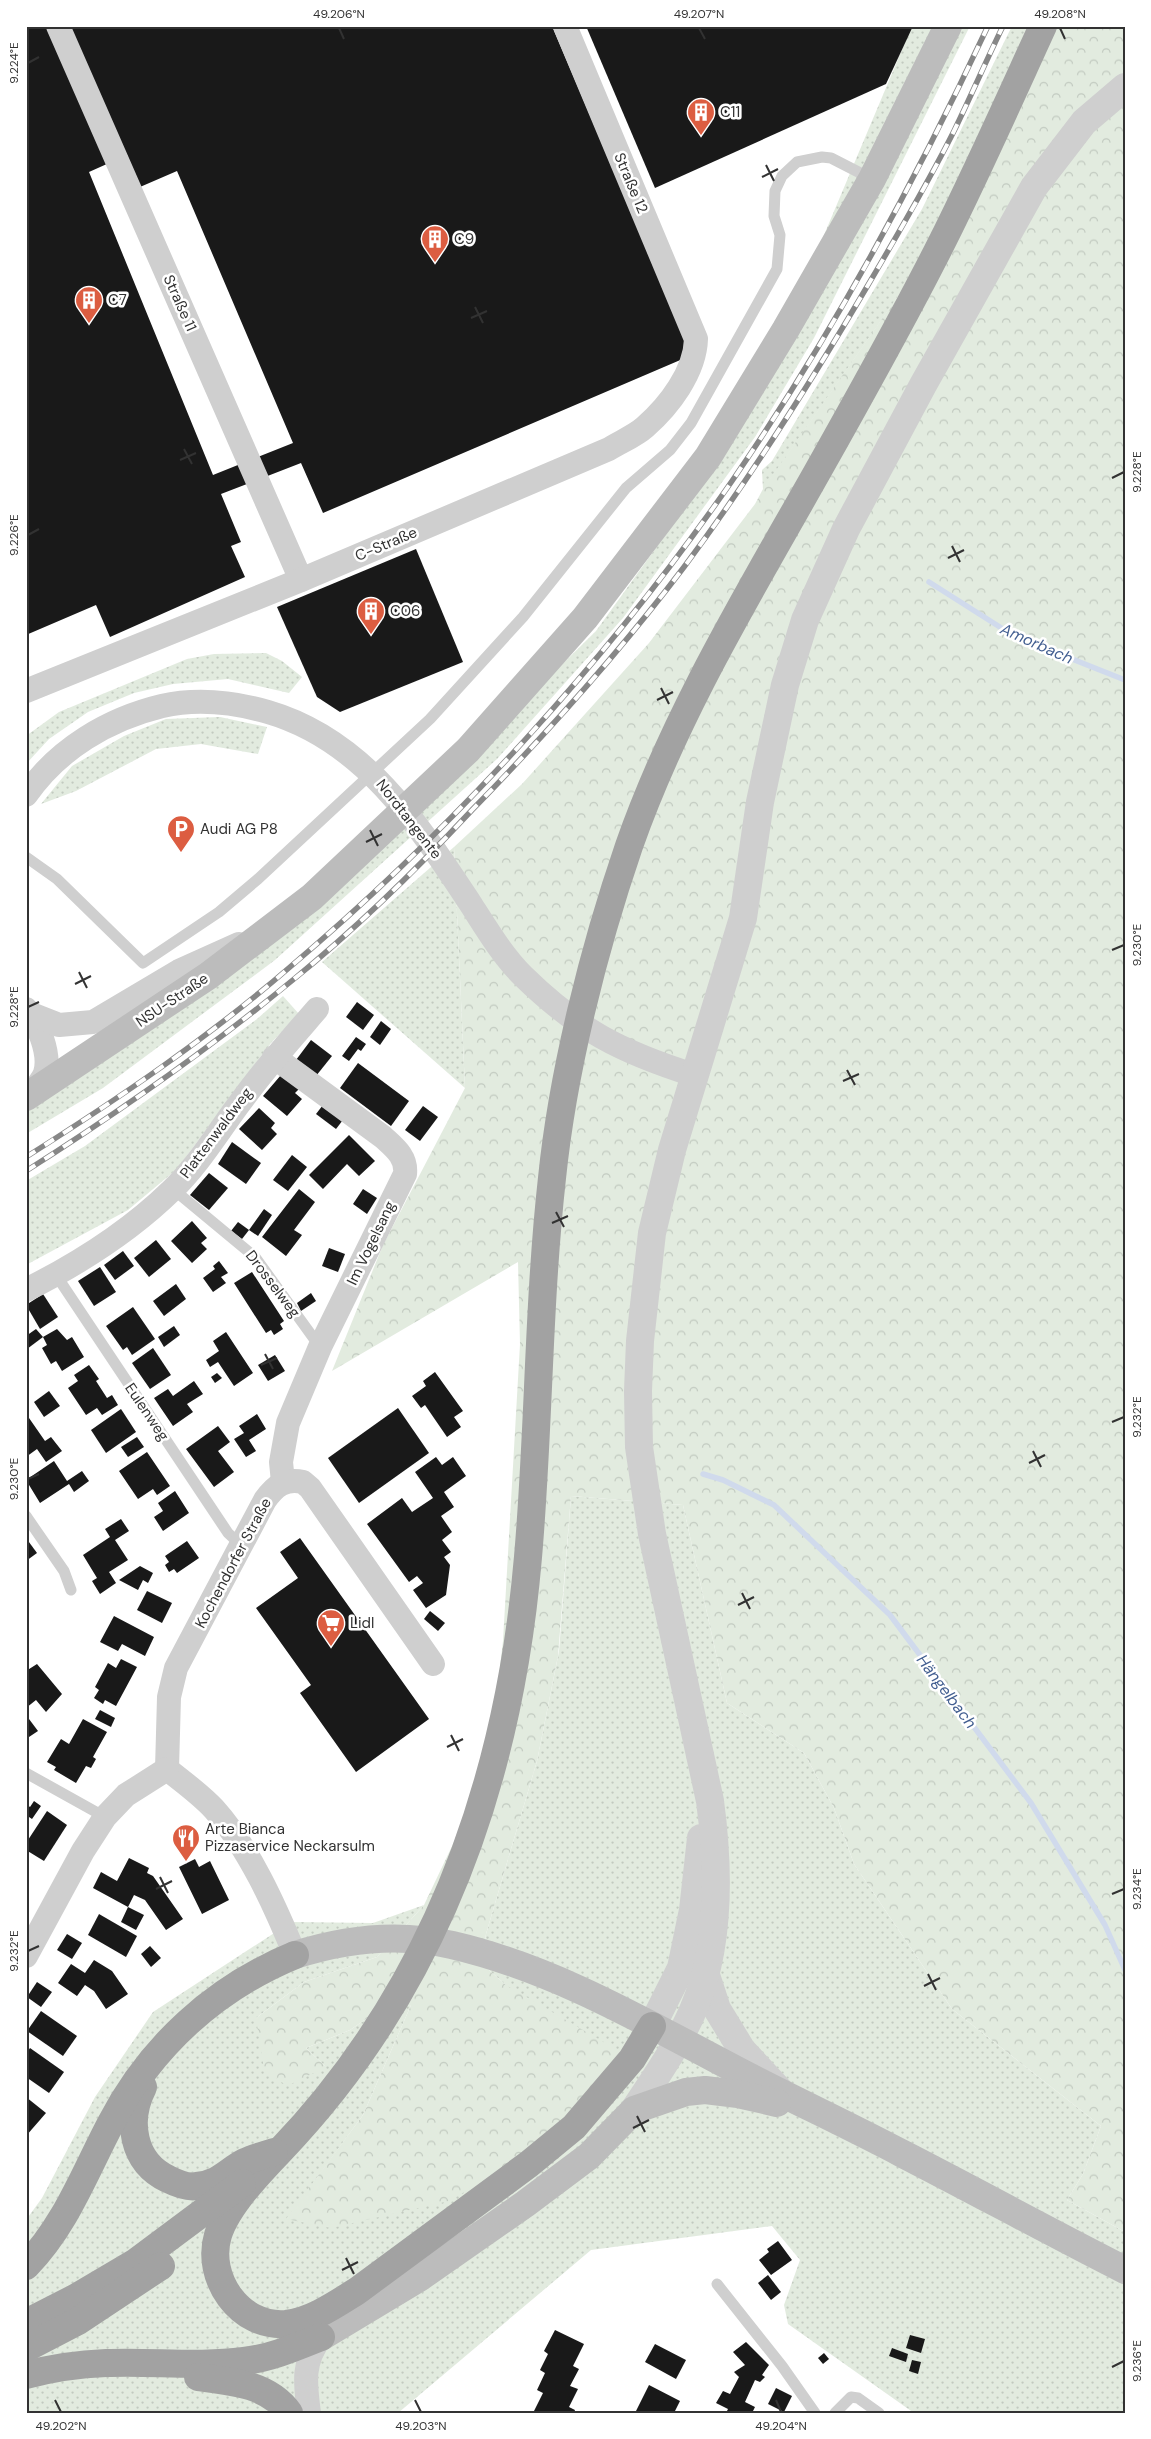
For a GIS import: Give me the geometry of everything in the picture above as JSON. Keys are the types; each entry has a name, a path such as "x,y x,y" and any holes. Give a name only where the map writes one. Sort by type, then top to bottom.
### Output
{"highway":[{"path":"652,2026 632,2059 598,2101 567,2133 529,2164 357,2291 330,2308 305,2319 286,2324 270,2323 254,2319 230,2298 221,2284 216,2250 218,2233 260,2172 282,2150 347,2074 416,1967 442,1910 472,1834 498,1750 517,1655 528,1558 552,1173 571,1063 597,952 631,841 687,706 942,242 1043,26"},
{"path":"26,2266 64,2215 131,2086 179,2030 214,1999 233,1986 265,1967 295,1955"},
{"path":"179,2030 142,2089 135,2110 133,2130 137,2146 145,2162 156,2174 175,2183 195,2187 212,2184 244,2162 282,2150"},
{"path":"26,2323 75,2298 136,2262 191,2223 226,2194 260,2172"},
{"path":"26,2348 78,2321 136,2284 183,2250 235,2206"},
{"path":"26,2375 44,2370 106,2363 210,2364 246,2361 283,2352 321,2337"},
{"path":"151,2364 195,2377 235,2381 254,2387 279,2402 289,2413"}],"main road":[{"name":"NSU-Straße","path":"33,1082 72,1067 208,976 312,897 468,750 585,618 708,457 786,329 872,179 948,26"},
{"path":"295,1955 337,1944 380,1939 420,1940 451,1945 492,1956 568,1985 652,2026 1125,2270"},
{"path":"321,2337 419,2278 525,2204 589,2156 634,2110 686,2092 704,2090 773,2101 831,2119"}],"street":[{"name":"Straße 11","path":"58,26 301,580"},
{"name":"Straße 12","path":"565,26 696,340"},
{"path":"634,2110 678,2040 694,2008 705,1972 715,1908 716,1842 710,1801 694,1735 652,1534 639,1446 638,1391 640,1341 652,1233 672,1150 742,918 766,772 785,685 805,620 846,528 1034,186 1084,122 1125,87"},
{"name":"C-Straße","path":"26,691 301,580 609,449 644,428 665,405 690,370 695,355 696,340"},
{"name":"Nordtangente","path":"26,795 48,769 67,751 90,735 119,720 172,704 225,702 287,717 319,733 348,752 373,773 405,809 498,945 521,974 571,1019 606,1041 653,1062 694,1074"},
{"path":"28,1012 59,1025 93,1022 179,971 266,932"},
{"name":"Plattenwaldweg","path":"26,1290 98,1250 129,1228 173,1189 196,1164 274,1057 317,1009"},
{"path":"28,1012 40,1031 44,1047 33,1082"},
{"name":"Im Vogelsang","path":"274,1057 384,1138 398,1152 406,1166 406,1174 320,1347 288,1423 281,1462 283,1482"},
{"path":"283,1482 303,1482 310,1488 433,1664"},
{"name":"Kochendorfer Straße","path":"167,1769 169,1697 176,1668 265,1500 273,1488 283,1482"},
{"path":"652,2026 681,1968 693,1910 702,1827 702,1798 694,1735"},
{"path":"26,1956 105,1817 126,1796 167,1769 200,1796 229,1829 262,1884 295,1955"},
{"path":"705,1972 717,2009 742,2050 784,2094"},
{"path":"308,2413 306,2369 311,2350 321,2337"}],"lane":[{"path":"26,857 57,879 143,963 219,912 258,879 430,719 523,617 626,488 670,450 691,424 777,269 780,235 774,216 775,191 782,176 798,162 831,158 872,179"},
{"name":"Drosselweg","path":"173,1189 255,1257 320,1347"},
{"name":"Eulenweg","path":"56,1275 228,1533 242,1546"},
{"path":"26,1516 64,1571 71,1590"},
{"path":"26,1773 105,1817"},
{"path":"717,2284 782,2366 815,2413"},
{"path":"835,2413 851,2397 858,2398 879,2413"}],"green space":[{"path":"912,26 970,26 814,338 755,437 623,618 497,759 275,960 103,1088 26,1134 26,1110 463,762 596,631 715,466 768,368"},
{"path":"1012,26 1047,26 972,190 763,490 762,470 772,461 922,209"},
{"path":"1047,26 1125,26 1125,2232 1067,2200 1083,2174 1101,2126 952,2009 854,1864 834,1808 804,1753 727,1703 683,1505 571,1496 558,1656 537,1761 486,1934 482,1964 506,1985 624,2054 578,2109 512,2164 449,2201 331,2228 286,2219 363,2115 411,2005 385,2006 350,2030 306,2048 326,2067 287,2086 264,2069 256,2018 304,1982 377,1957 424,1905 463,1823 495,1709 503,1641 520,1344 518,1262 332,1371 383,1245 465,1088 454,847 522,784 649,643 755,504 763,489 972,190"},
{"path":"266,653 282,661 302,677 289,693 228,679 173,684 134,693 88,712 49,739 26,764 26,736 59,712 187,659 214,654"},
{"path":"220,717 267,727 258,754 201,744 156,749 76,791 41,804 72,766 124,736 166,719"},
{"path":"454,847 465,1088 322,962"},
{"path":"283,996 299,1014 271,1043 177,1169 128,1210 26,1265 26,1181 85,1146 257,1019"},
{"path":"571,1496 683,1505 727,1703 804,1753 834,1808 854,1864 952,2009 1101,2126 1083,2174 1067,2200 1125,2232 1125,2413 914,2413 788,2324 784,2305 800,2260 772,2226 591,2250 398,2413 26,2413 26,2220 42,2198 95,2097 153,2012 291,1922 373,1923 424,1905 377,1957 304,1982 256,2018 326,2067 306,2048 350,2030 385,2006 411,2005 363,2115 287,2219 506,1985 482,1964 486,1934 537,1761 559,1651"}],"building":[{"name":"C9","path":"26,26 552,26 692,355 323,513 301,463 221,494 241,542 231,546 245,577 110,637 96,605 26,635","holes":["127,155 140,187 177,171 293,443 213,475 89,172"]},
{"name":"C11","path":"586,26 913,26 886,84 655,188"},
{"name":"C06","path":"416,549 463,662 340,712 317,697 277,607"},
{"path":"357,1002 374,1015 363,1030 346,1017"},
{"path":"381,1021 391,1029 380,1045 370,1037"},
{"path":"356,1037 366,1044 361,1051 358,1049 349,1061 342,1056"},
{"path":"311,1040 332,1056 316,1076 296,1060"},
{"path":"358,1063 409,1101 391,1126 340,1088"},
{"path":"281,1075 299,1089 295,1093 302,1099 287,1116 263,1096"},
{"path":"326,1101 346,1116 336,1129 316,1114"},
{"path":"423,1106 438,1117 420,1141 405,1130"},
{"path":"259,1108 275,1123 271,1128 277,1134 262,1150 239,1129"},
{"path":"349,1135 375,1161 359,1176 347,1164 323,1189 309,1175"},
{"path":"232,1142 261,1163 246,1184 218,1164"},
{"path":"292,1155 307,1167 288,1191 273,1180"},
{"path":"209,1173 228,1188 209,1210 190,1195"},
{"path":"299,1189 315,1202 294,1230 302,1235 286,1256 262,1237"},
{"path":"363,1189 377,1198 367,1214 353,1204"},
{"path":"264,1209 272,1215 258,1236 249,1230"},
{"path":"192,1221 207,1238 201,1243 207,1249 192,1263 171,1241"},
{"path":"238,1222 249,1230 242,1239 231,1231"},
{"path":"156,1240 171,1259 149,1277 134,1258"},
{"path":"329,1248 345,1254 338,1272 322,1266"},
{"path":"123,1251 134,1266 115,1280 104,1265"},
{"path":"219,1261 228,1273 221,1277 226,1283 213,1292 203,1278 215,1269 213,1266"},
{"path":"100,1267 116,1292 94,1306 78,1281"},
{"path":"252,1272 284,1321 280,1324 283,1329 274,1335 271,1330 266,1333 234,1283"},
{"path":"176,1284 186,1299 164,1316 153,1301"},
{"path":"311,1293 316,1301 301,1311 297,1303"},
{"path":"43,1294 58,1317 40,1329 26,1305"},
{"path":"133,1307 155,1339 132,1355 127,1347 123,1350 106,1326"},
{"path":"174,1326 180,1335 164,1347 158,1337"},
{"path":"36,1329 43,1337 27,1349 26,1336"},
{"path":"57,1329 67,1340 72,1337 84,1357 62,1371 56,1361 51,1364 42,1348 47,1345 43,1337"},
{"path":"226,1332 253,1373 234,1386 218,1362 210,1367 206,1360 219,1351 213,1341"},
{"path":"153,1348 171,1375 150,1389 132,1363"},
{"path":"275,1355 285,1371 268,1381 258,1365"},
{"path":"89,1365 99,1379 96,1381 107,1398 112,1395 118,1405 102,1415 97,1408 86,1415 68,1388 78,1381 74,1375"},
{"path":"435,1372 463,1411 454,1417 461,1427 447,1437 425,1405 421,1408 412,1396 426,1386 423,1381"},
{"path":"217,1373 222,1378 215,1383 211,1377"},
{"path":"194,1381 203,1394 187,1404 193,1412 173,1426 154,1398 168,1389 173,1396"},
{"path":"49,1391 60,1406 44,1417 34,1402"},
{"path":"398,1408 429,1453 359,1503 328,1458"},
{"path":"121,1409 136,1432 106,1453 91,1430"},
{"path":"257,1414 266,1429 249,1440 256,1451 246,1457 234,1439 244,1433 239,1426"},
{"path":"29,1418 45,1441 51,1437 62,1451 46,1462 37,1449 26,1457 26,1420"},
{"path":"218,1426 230,1442 218,1451 234,1472 214,1487 186,1449"},
{"path":"137,1437 144,1447 128,1457 121,1447"},
{"path":"147,1452 170,1486 157,1495 153,1489 138,1499 119,1471"},
{"path":"436,1457 442,1465 453,1457 466,1476 444,1492 454,1507 441,1516 452,1532 442,1540 451,1552 444,1557 450,1565 446,1595 426,1608 413,1590 423,1583 417,1576 409,1582 367,1524 402,1498 412,1512 433,1498 415,1472"},
{"path":"54,1461 67,1481 82,1471 89,1481 74,1492 69,1484 40,1503 26,1480"},
{"path":"175,1491 189,1513 163,1531 154,1517 163,1511 158,1503"},
{"path":"121,1519 129,1531 115,1540 128,1560 109,1572 116,1583 100,1594 92,1581 97,1578 83,1555 110,1537 105,1529"},
{"path":"26,1538 37,1553 26,1561"},
{"name":"Lidl","path":"300,1538 429,1719 356,1772 300,1693 311,1685 256,1608 298,1578 280,1552"},
{"path":"187,1541 199,1558 177,1573 174,1569 169,1572 165,1565 169,1562 165,1556"},
{"path":"140,1566 153,1573 148,1583 143,1580 138,1590 119,1580"},
{"path":"147,1591 172,1603 162,1623 137,1610"},
{"path":"430,1611 445,1623 438,1631 424,1619"},
{"path":"114,1616 154,1637 145,1656 122,1644 118,1651 100,1642"},
{"path":"121,1659 137,1667 116,1706 105,1700 103,1704 94,1698 99,1690 95,1687 108,1663 116,1668"},
{"path":"37,1664 62,1694 46,1712 36,1700 26,1708 26,1671"},
{"path":"100,1710 115,1718 111,1727 95,1719"},
{"path":"26,1715 38,1731 26,1739"},
{"path":"83,1719 107,1732 93,1757 96,1759 91,1768 86,1766 76,1783 54,1770 56,1767 47,1762 61,1739 69,1744"},
{"path":"34,1801 41,1806 32,1819 26,1815 26,1804 30,1807"},
{"path":"47,1811 67,1825 44,1861 26,1850 26,1843"},
{"path":"129,1858 149,1868 147,1873 153,1876 183,1919 166,1930 145,1900 134,1895 128,1907 93,1888 101,1872 117,1881"},
{"path":"195,1859 199,1867 210,1861 229,1900 202,1914 179,1867"},
{"path":"128,1907 144,1915 136,1930 121,1922"},
{"path":"99,1914 137,1936 126,1957 88,1935"},
{"path":"67,1934 82,1943 72,1959 57,1950"},
{"path":"150,1946 161,1958 151,1967 141,1954"},
{"path":"94,1960 112,1971 128,1994 106,2009 94,1991 85,1985 77,1996 58,1983 71,1964 85,1973"},
{"path":"37,1982 52,1992 41,2007 27,1997"},
{"path":"41,2011 77,2036 63,2056 27,2031"},
{"path":"30,2048 64,2072 49,2093 26,2077 26,2054"},
{"path":"26,2097 46,2113 26,2136"},
{"path":"778,2241 792,2260 771,2275 759,2260 769,2252 767,2249"},
{"path":"768,2275 781,2292 771,2300 758,2283"},
{"path":"555,2330 584,2344 573,2366 579,2369 570,2386 578,2389 569,2407 575,2410 574,2413 536,2413 534,2411 543,2393 537,2390 545,2373 540,2370 548,2354 544,2351"},
{"path":"910,2335 925,2339 921,2353 906,2348"},
{"path":"746,2342 769,2365 762,2375 765,2377 760,2382 755,2380 745,2402 755,2407 752,2413 726,2413 728,2409 716,2403 723,2391 730,2394 739,2377 734,2372 745,2365 733,2352"},
{"path":"655,2344 686,2360 676,2379 645,2362"},
{"path":"892,2348 908,2354 906,2362 889,2356"},
{"path":"824,2353 829,2359 823,2364 818,2358"},
{"path":"912,2360 921,2362 918,2374 909,2371"},
{"path":"649,2385 680,2401 674,2413 635,2413"},
{"path":"776,2388 792,2396 784,2412 768,2404"}],"waterway":[{"name":"Amorbach","path":"929,582 1014,636 1125,680"},
{"name":"Hängelbach","path":"703,1474 723,1480 774,1505 890,1615 1031,1803 1105,1925 1125,1970"}],"railway":[{"path":"26,1157 162,1067 290,967 411,858 469,799 582,676 685,547 732,481 803,371 901,201 988,26"},
{"path":"26,1171 129,1103 196,1055 262,1005 318,959 408,876 528,752 582,692 659,599 709,533 757,464 825,357 923,189 954,131 1003,26"}],"place":[{"name":"C11","path":"701,136"},
{"name":"C9","path":"435,263"},
{"name":"C7","path":"89,324"},
{"name":"C06","path":"371,635"},
{"name":"Audi AG P8","path":"181,853"},
{"name":"Lidl","path":"331,1647"},
{"name":"Arte Bianca Pizzaservice Neckarsulm","path":"186,1862"}]}
